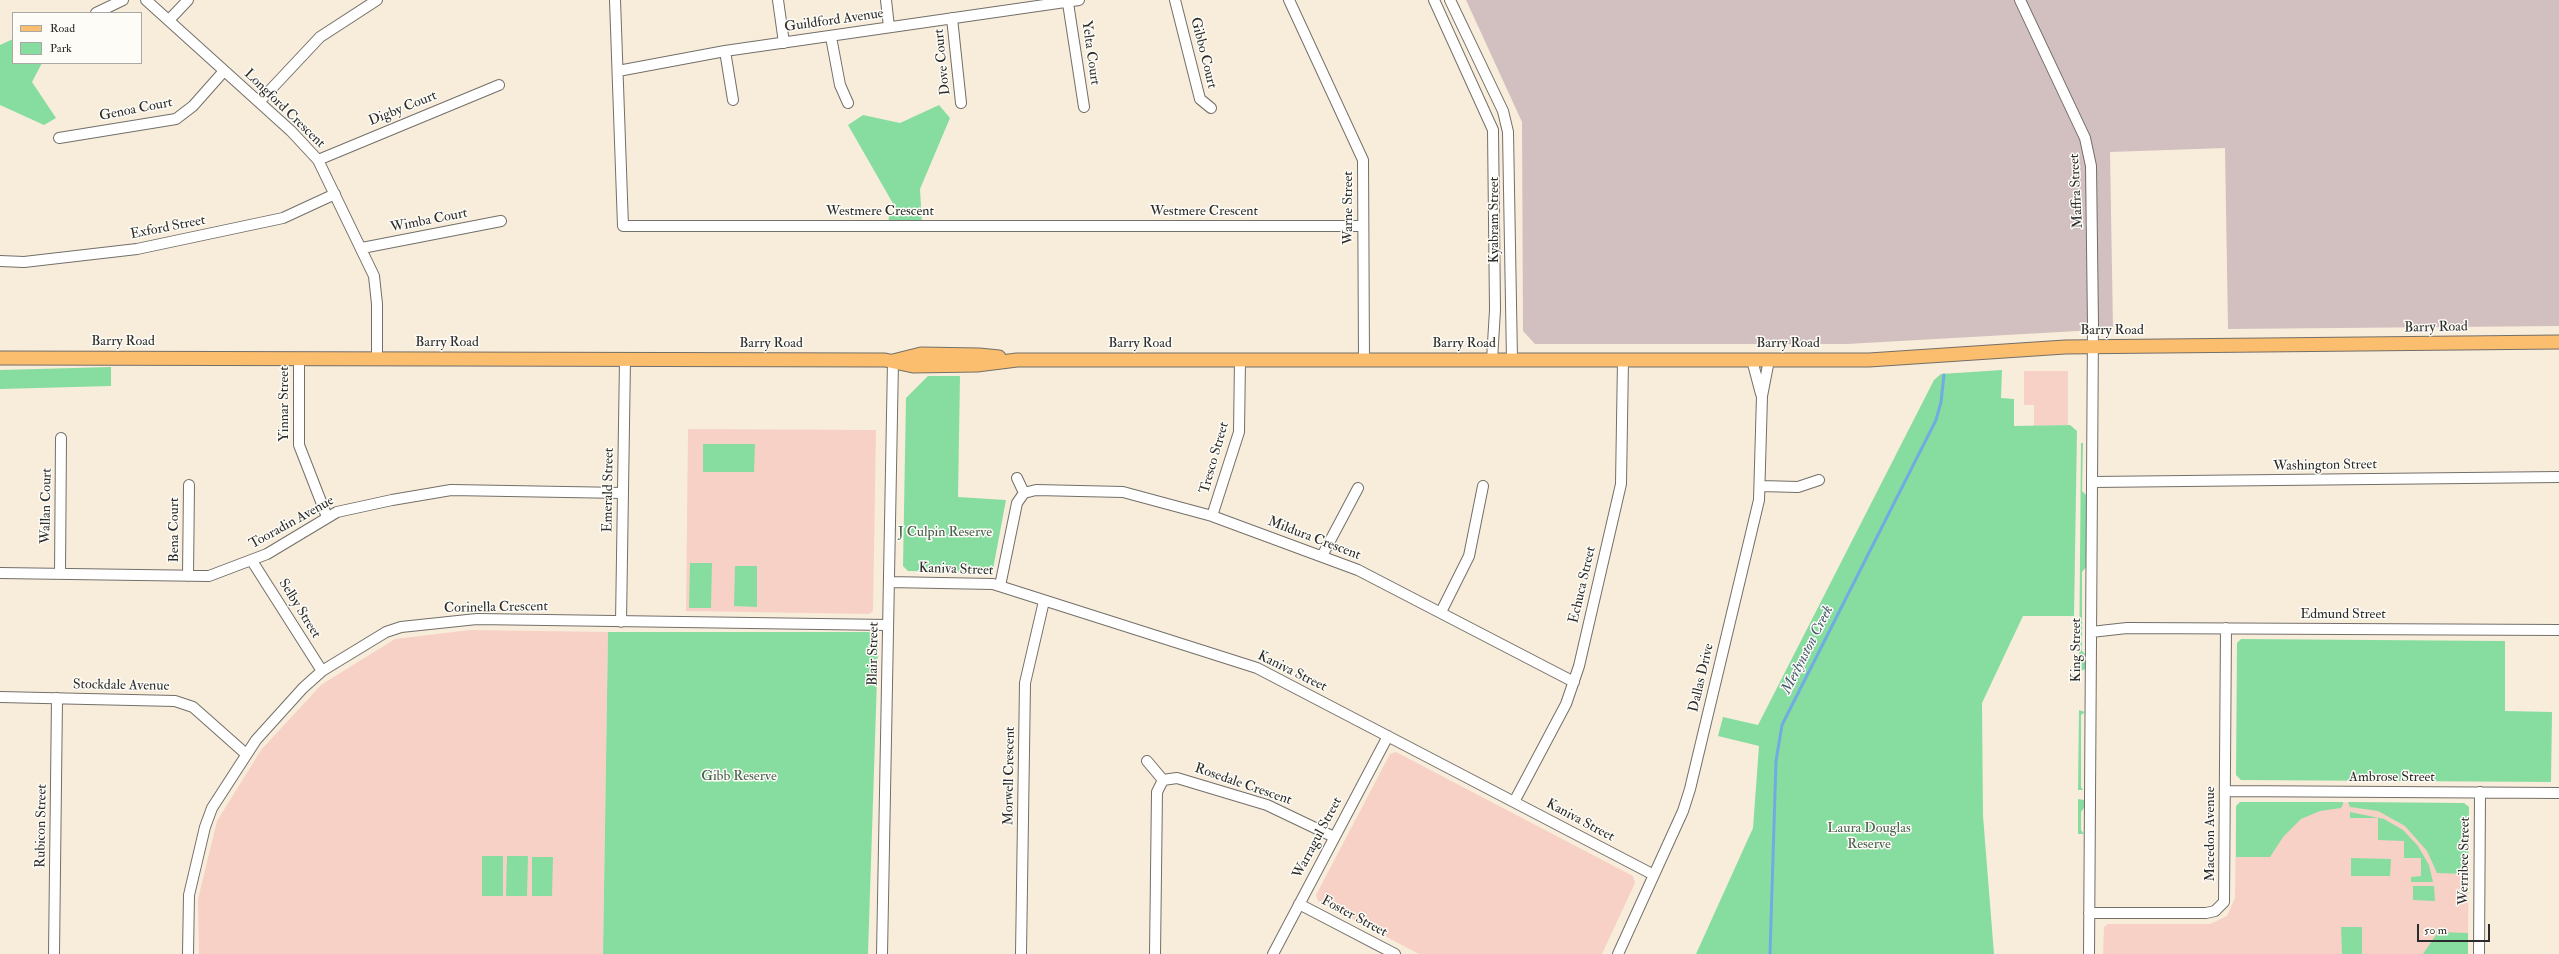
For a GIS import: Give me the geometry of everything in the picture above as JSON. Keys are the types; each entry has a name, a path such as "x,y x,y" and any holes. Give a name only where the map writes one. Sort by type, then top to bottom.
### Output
{"main road":[{"name":"Barry Road","path":"0,358 377,358 894,361 913,366 977,365 1017,360 1869,360 2093,347 2559,342"}],"street":[{"path":"98,12 123,0"},
{"name":"Longford Crescent","path":"146,0 302,141 318,160 362,248 376,283 377,358"},
{"path":"169,20 188,0"},
{"path":"258,102 320,37 377,0"},
{"name":"Westmere Crescent","path":"615,0 623,226 1362,226"},
{"path":"778,0 784,43"},
{"path":"886,0 889,27"},
{"name":"Guildford Avenue","path":"618,71 725,51 831,37 952,18 1011,4 1068,3 1079,0"},
{"name":"Gibbo Court","path":"1175,0 1200,99 1211,108"},
{"name":"Warne Street","path":"1289,0 1363,160 1362,226 1364,360"},
{"name":"Kyabram Street","path":"1434,0 1477,90 1491,122 1495,138 1494,310 1492,360"},
{"name":"Kyabram Street","path":"1450,0 1506,121 1509,142 1509,284 1512,305 1512,360"},
{"name":"Maffra Street","path":"2020,0 2088,146 2093,206 2093,347"},
{"name":"Yelta Court","path":"1068,3 1084,107"},
{"name":"Dove Court","path":"952,18 961,103"},
{"path":"831,37 840,85 848,103"},
{"path":"725,51 733,100"},
{"name":"Genoa Court","path":"59,138 176,119 192,106 224,71"},
{"path":"1477,90 1490,84"},
{"name":"Digby Court","path":"318,160 499,85"},
{"name":"Exford Street","path":"0,261 24,262 137,249 283,218 335,194"},
{"name":"Wimba Court","path":"362,248 501,221"},
{"name":"King Street","path":"2089,954 2093,347"},
{"name":"Yinnar Street","path":"299,358 299,445 326,517"},
{"name":"Emerald Street","path":"621,622 625,359"},
{"name":"Tresco Street","path":"1212,516 1239,432 1240,360"},
{"name":"Echuca Street","path":"1514,802 1566,704 1574,682 1621,484 1623,360"},
{"name":"Dallas Drive","path":"1752,360 1762,396"},
{"name":"Dallas Drive","path":"1618,954 1688,795 1761,486 1762,396 1769,360"},
{"name":"Blair Street","path":"883,952 894,361"},
{"name":"Wallan Court","path":"60,574 61,438"},
{"path":"1000,586 1017,503 1024,493 1017,478"},
{"name":"Washington Street","path":"2092,482 2559,478"},
{"path":"1761,486 1798,487 1819,480"},
{"name":"Bena Court","path":"188,576 189,485"},
{"path":"1441,612 1469,556 1483,486"},
{"path":"1322,556 1358,488"},
{"name":"Tooradin Avenue","path":"0,573 188,576 215,575 252,561 326,517 348,509 442,490 623,493"},
{"name":"Mildura Crescent","path":"1024,493 1036,490 1116,491 1212,516 1372,576 1574,682"},
{"name":"Selby Street","path":"252,561 322,671"},
{"name":"Kaniva Street","path":"889,582 986,583 1000,586 1257,668 1654,875"},
{"name":"Morwell Crescent","path":"1021,954 1025,683 1044,601"},
{"name":"Corinella Crescent","path":"188,954 189,895 205,827 212,808 246,754 303,688 322,671 386,632 400,627 477,619 888,625"},
{"name":"Edmund Street","path":"2091,627 2559,630"},
{"name":"Macedon Avenue","path":"2089,913 2206,913 2219,908 2225,896 2226,628"},
{"name":"Stockdale Avenue","path":"0,697 159,699 180,702 193,707 246,754"},
{"name":"Rubicon Street","path":"54,954 57,698"},
{"name":"Warragul Street","path":"1273,954 1388,736"},
{"path":"1147,761 1163,780 1157,792 1155,954"},
{"name":"Rosedale Crescent","path":"1163,780 1177,778 1267,805 1334,837"},
{"name":"Ambrose Street","path":"2225,791 2559,793"},
{"name":"Werribee Street","path":"2479,954 2480,792"},
{"name":"Foster Street","path":"1299,904 1395,954"}],"shaded area":[{"path":"1466,0 2559,0 2559,326 2228,329 2225,148 2110,152 2113,329 1847,344 1535,344 1523,331 1522,122"},
{"path":"2024,371 2068,371 2068,425 2034,426 2034,405 2024,405"},
{"path":"688,429 876,430 873,611 869,614 686,611"},
{"path":"470,630 608,632 603,954 199,954 198,899 217,821 261,750 321,685 395,639"},
{"path":"1396,752 1633,876 1635,883 1602,954 1419,954 1318,901 1316,895 1390,754"},
{"path":"2240,802 2464,803 2469,807 2468,954 2103,954 2104,927 2108,924 2210,924 2227,916 2235,898 2236,806"}],"green space":[{"path":"12,39 12,64 41,64 32,82 56,118 44,125 0,105 0,45"},
{"path":"939,105 950,118 920,189 922,224 888,224 889,216 899,214 848,125 863,115 900,123"},
{"path":"111,367 111,386 0,389 0,370"},
{"name":"Laura Douglas Reserve","path":"2002,370 2001,398 2014,399 2014,426 2070,425 2077,431 2074,616 2023,616 1982,703 1983,816 1994,954 1696,954 1753,828 1759,746 1718,736 1723,717 1758,725 1934,380 1941,374"},
{"name":"J Culpin Reserve","path":"928,376 960,376 958,497 1006,500 993,569 988,573 908,571 903,566 906,398"},
{"path":"2081,443 2083,443 2082,491 2086,495 2086,567 2082,572 2082,651 2085,654 2085,669 2079,672"},
{"path":"703,444 755,444 754,472 703,472"},
{"path":"690,563 712,563 711,608 689,608"},
{"path":"735,566 757,566 757,607 734,606"},
{"name":"Gibb Reserve","path":"608,632 869,632 873,636 878,648 868,954 603,954"},
{"path":"2241,639 2505,641 2505,711 2552,712 2551,782 2241,780 2236,775 2237,643"},
{"path":"2079,710 2085,712 2081,715 2081,787 2083,790 2078,790"},
{"path":"2078,799 2084,800 2084,808 2081,812 2081,830 2084,834 2078,834"},
{"path":"2240,802 2343,802 2343,804 2341,808 2320,811 2301,819 2283,837 2270,857 2236,857 2236,806"},
{"path":"2348,802 2464,803 2469,807 2468,874 2437,873 2427,851 2405,826 2378,811 2350,807"},
{"path":"2350,812 2384,819 2403,830 2418,846 2429,865 2433,882 2411,882 2411,877 2421,876 2421,858 2404,858 2404,841 2378,840 2378,818 2350,818"},
{"path":"482,856 503,856 503,896 482,896"},
{"path":"507,856 528,856 527,896 506,896"},
{"path":"532,857 553,857 552,896 532,896"},
{"path":"2351,858 2391,859 2390,876 2351,876"},
{"path":"2413,886 2434,886 2435,901 2413,900"},
{"path":"2341,927 2362,927 2362,954 2342,954"},
{"path":"2438,932 2468,933 2468,954 2423,954"}],"waterway":[{"name":"Merlynston Creek","path":"1770,954 1776,761 1782,725 1936,420 1941,402 1944,375"}]}
